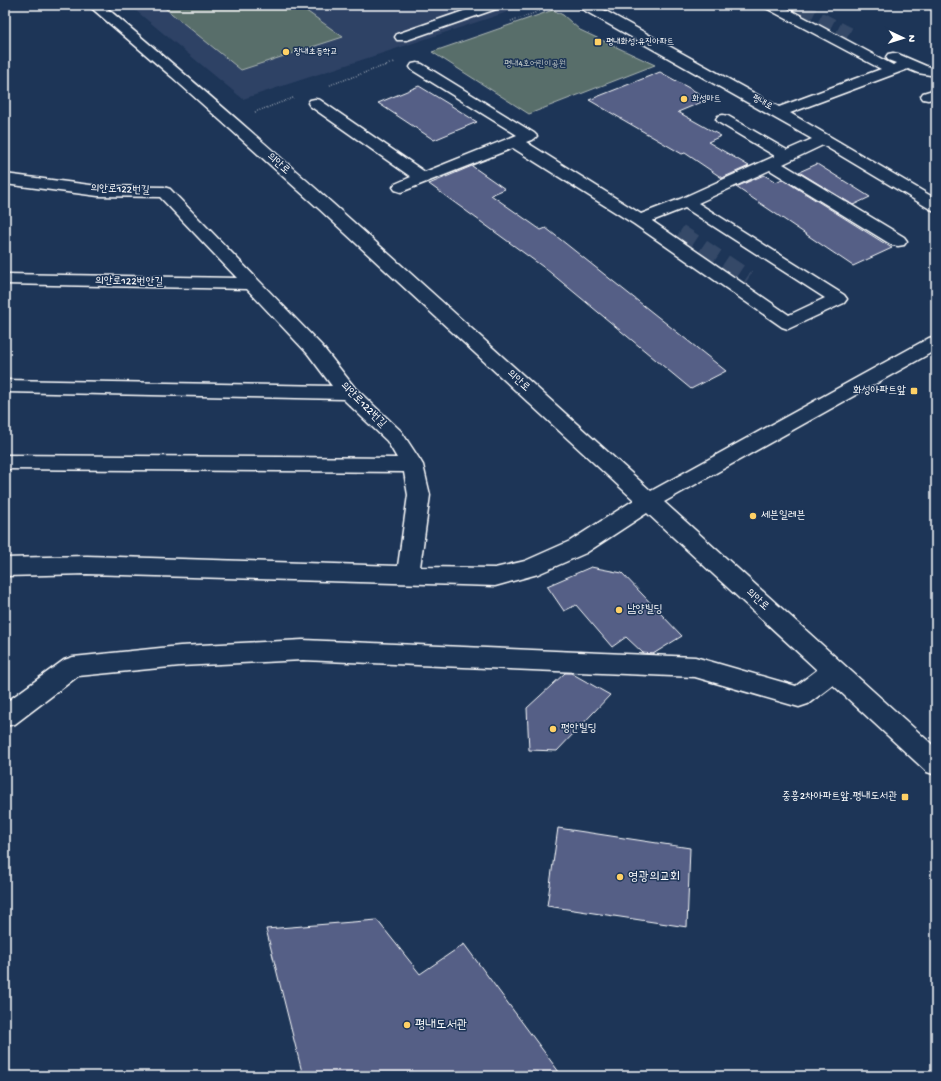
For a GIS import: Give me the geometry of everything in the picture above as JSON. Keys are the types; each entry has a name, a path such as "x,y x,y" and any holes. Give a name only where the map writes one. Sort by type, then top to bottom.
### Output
{"street":[{"name":"의안로","path":"95,5 176,74 329,210 936,764"},
{"path":"402,36 494,5"},
{"name":"평내로","path":"586,5 778,112 936,206"},
{"path":"771,5 893,70"},
{"path":"849,34 906,64 923,70 936,72"},
{"path":"778,112 906,64"},
{"path":"401,187 529,136 417,67"},
{"path":"315,102 423,178"},
{"path":"724,119 786,156"},
{"path":"646,218 686,202 825,139"},
{"path":"515,142 646,218 679,233"},
{"path":"770,163 898,241"},
{"name":"의안로122번길","path":"5,180 98,191 164,192 315,350 348,393 394,436 413,465 419,495 408,575"},
{"path":"646,218 788,323 838,299 686,202"},
{"name":"의안로122번안길","path":"5,279 253,284"},
{"path":"5,567 87,565 495,577 530,568 578,547 649,501 936,342"},
{"path":"5,386 348,393"},
{"path":"5,462 413,465"},
{"path":"6,716 73,667 180,656 303,650 695,667 799,696 834,670"}],"path":[{"path":"506,23 558,5"},
{"path":"326,86 401,60"},
{"path":"229,121 296,97"}],"shaded area":[{"name":"장내초등학교","path":"129,5 529,5 243,99"}],"green space":[{"path":"161,5 298,5 343,37 241,70"},
{"name":"평내4호어린이공원","path":"553,10 563,15 580,30 655,65 529,114 432,52"}],"building":[{"path":"660,72 709,99 678,112 721,136 708,142 749,166 722,178 685,153 682,154 589,100"},
{"path":"419,86 477,122 434,140 378,103"},
{"path":"817,164 870,197 853,205 799,172"},
{"path":"472,166 505,189 491,195 541,230 546,228 726,371 691,389 546,269 429,184"},
{"path":"764,175 776,182 782,179 892,248 853,266 736,187"},
{"name":"남양빌딩","path":"591,567 622,573 682,636 653,654 643,653 626,637 612,647 576,605 564,611 547,586"},
{"name":"평안빌딩","path":"565,673 571,673 610,695 557,751 529,750 527,708"},
{"name":"영광의교회","path":"558,828 690,848 687,927 547,906"},
{"name":"평내도서관","path":"377,920 420,974 464,944 562,1076 303,1076 266,929"}],"tunnel":[{"path":"801,9 849,34"},
{"path":"679,233 748,279"}],"place":[{"name":"평내화성.유진아파트","path":"598,42"},
{"name":"장내초등학교","path":"286,52"},
{"name":"화성마트","path":"684,99"},
{"name":"화성아파트앞","path":"914,391"},
{"name":"세븐일레븐","path":"753,516"},
{"name":"남양빌딩","path":"619,610"},
{"name":"평안빌딩","path":"553,729"},
{"name":"중흥2차아파트앞.평내도서관","path":"905,797"},
{"name":"영광의교회","path":"620,877"},
{"name":"평내도서관","path":"407,1025"}]}
